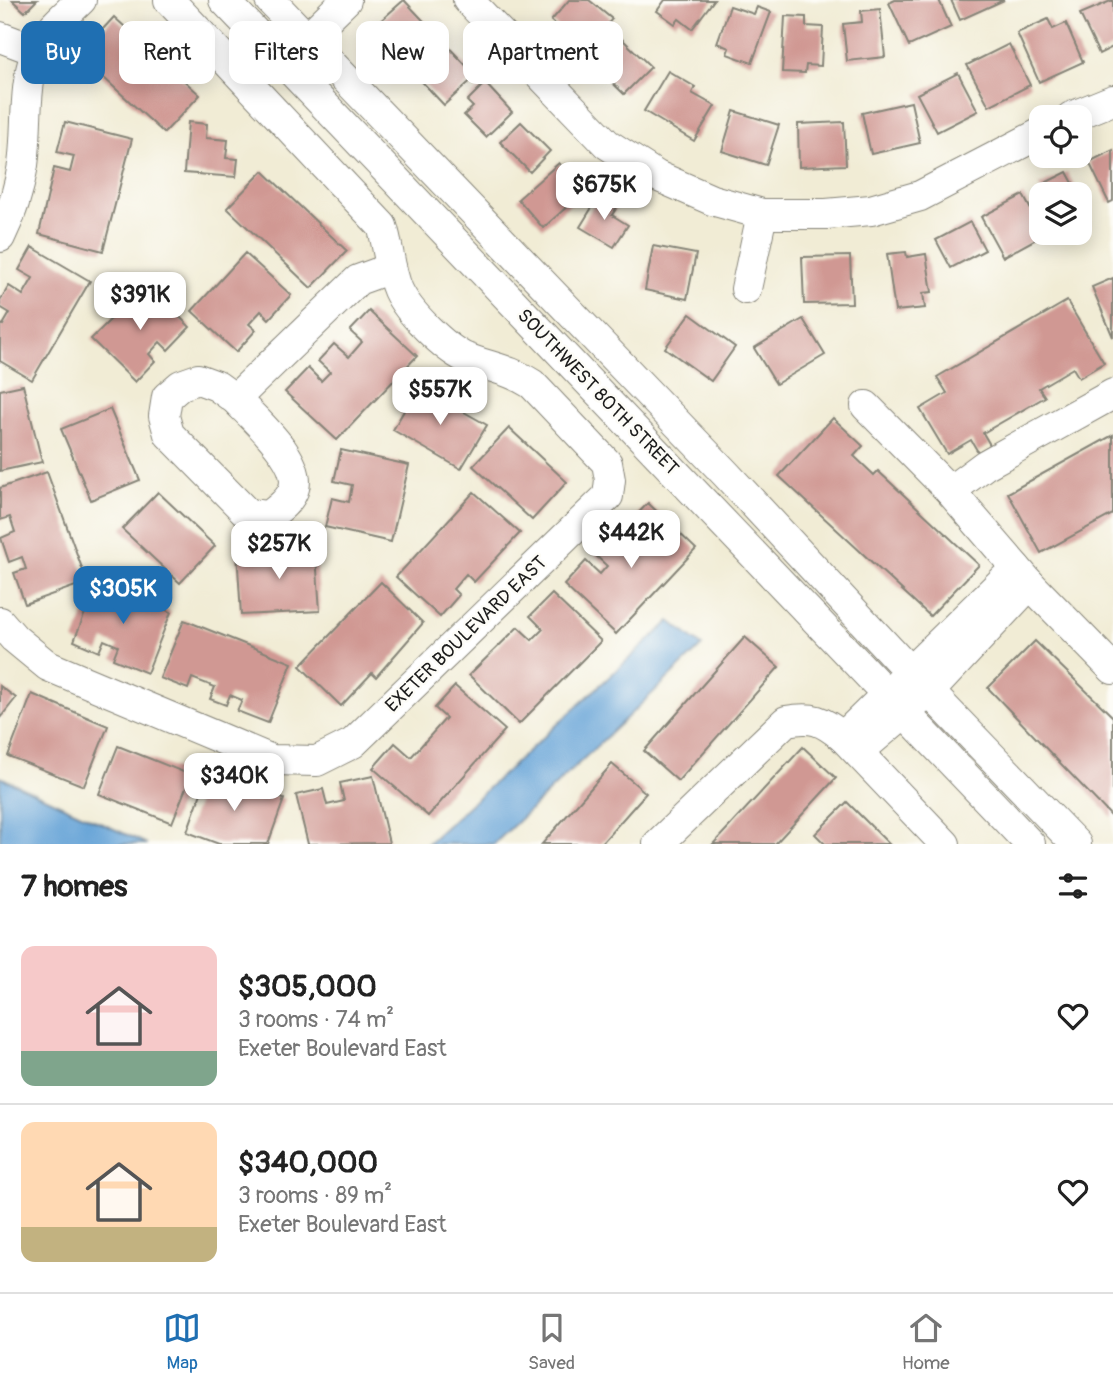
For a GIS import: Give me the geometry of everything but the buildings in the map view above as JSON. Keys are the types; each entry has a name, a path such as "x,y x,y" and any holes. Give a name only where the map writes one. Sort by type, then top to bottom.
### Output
{"street":[{"path":"59,21 81,0"},
{"name":"EXETER BOULEVARD EAST","path":"0,622 14,638 48,666 272,760 317,761 353,744 608,496 610,480 607,463 532,384 517,374 464,357 444,344 407,306 391,268 388,243 382,226 169,0"},
{"name":"SOUTHWEST 80TH STREET","path":"224,0 244,21"},
{"name":"SOUTHWEST 80TH STREET","path":"270,0 290,21"},
{"path":"324,21 346,0"},
{"path":"468,0 607,144 657,176 712,200 762,214 825,214 872,210 920,195 1029,139"},
{"path":"0,37 21,45"},
{"name":"SOUTHWEST 80TH STREET","path":"342,74 1076,844"},
{"path":"0,237 9,220 23,166 29,84"},
{"name":"SOUTHWEST 80TH STREET","path":"304,84 1030,844"},
{"path":"1092,108 1113,100"},
{"path":"746,289 762,214"},
{"path":"234,398 358,279 391,268"},
{"path":"198,379 217,386 234,398 288,457 295,472 294,491 284,505 269,516 248,514 169,434 164,416 167,397 181,385 198,379"},
{"path":"950,491 985,466 1113,394"},
{"path":"866,406 950,491 1023,576 1113,669"},
{"path":"850,744 920,681 981,619 999,629 1016,616 1023,576"},
{"path":"658,844 786,721 805,718 827,723 945,844"}],"water":[{"path":"670,621 702,646 494,844 427,844"},
{"path":"0,777 147,844 0,844"}]}
